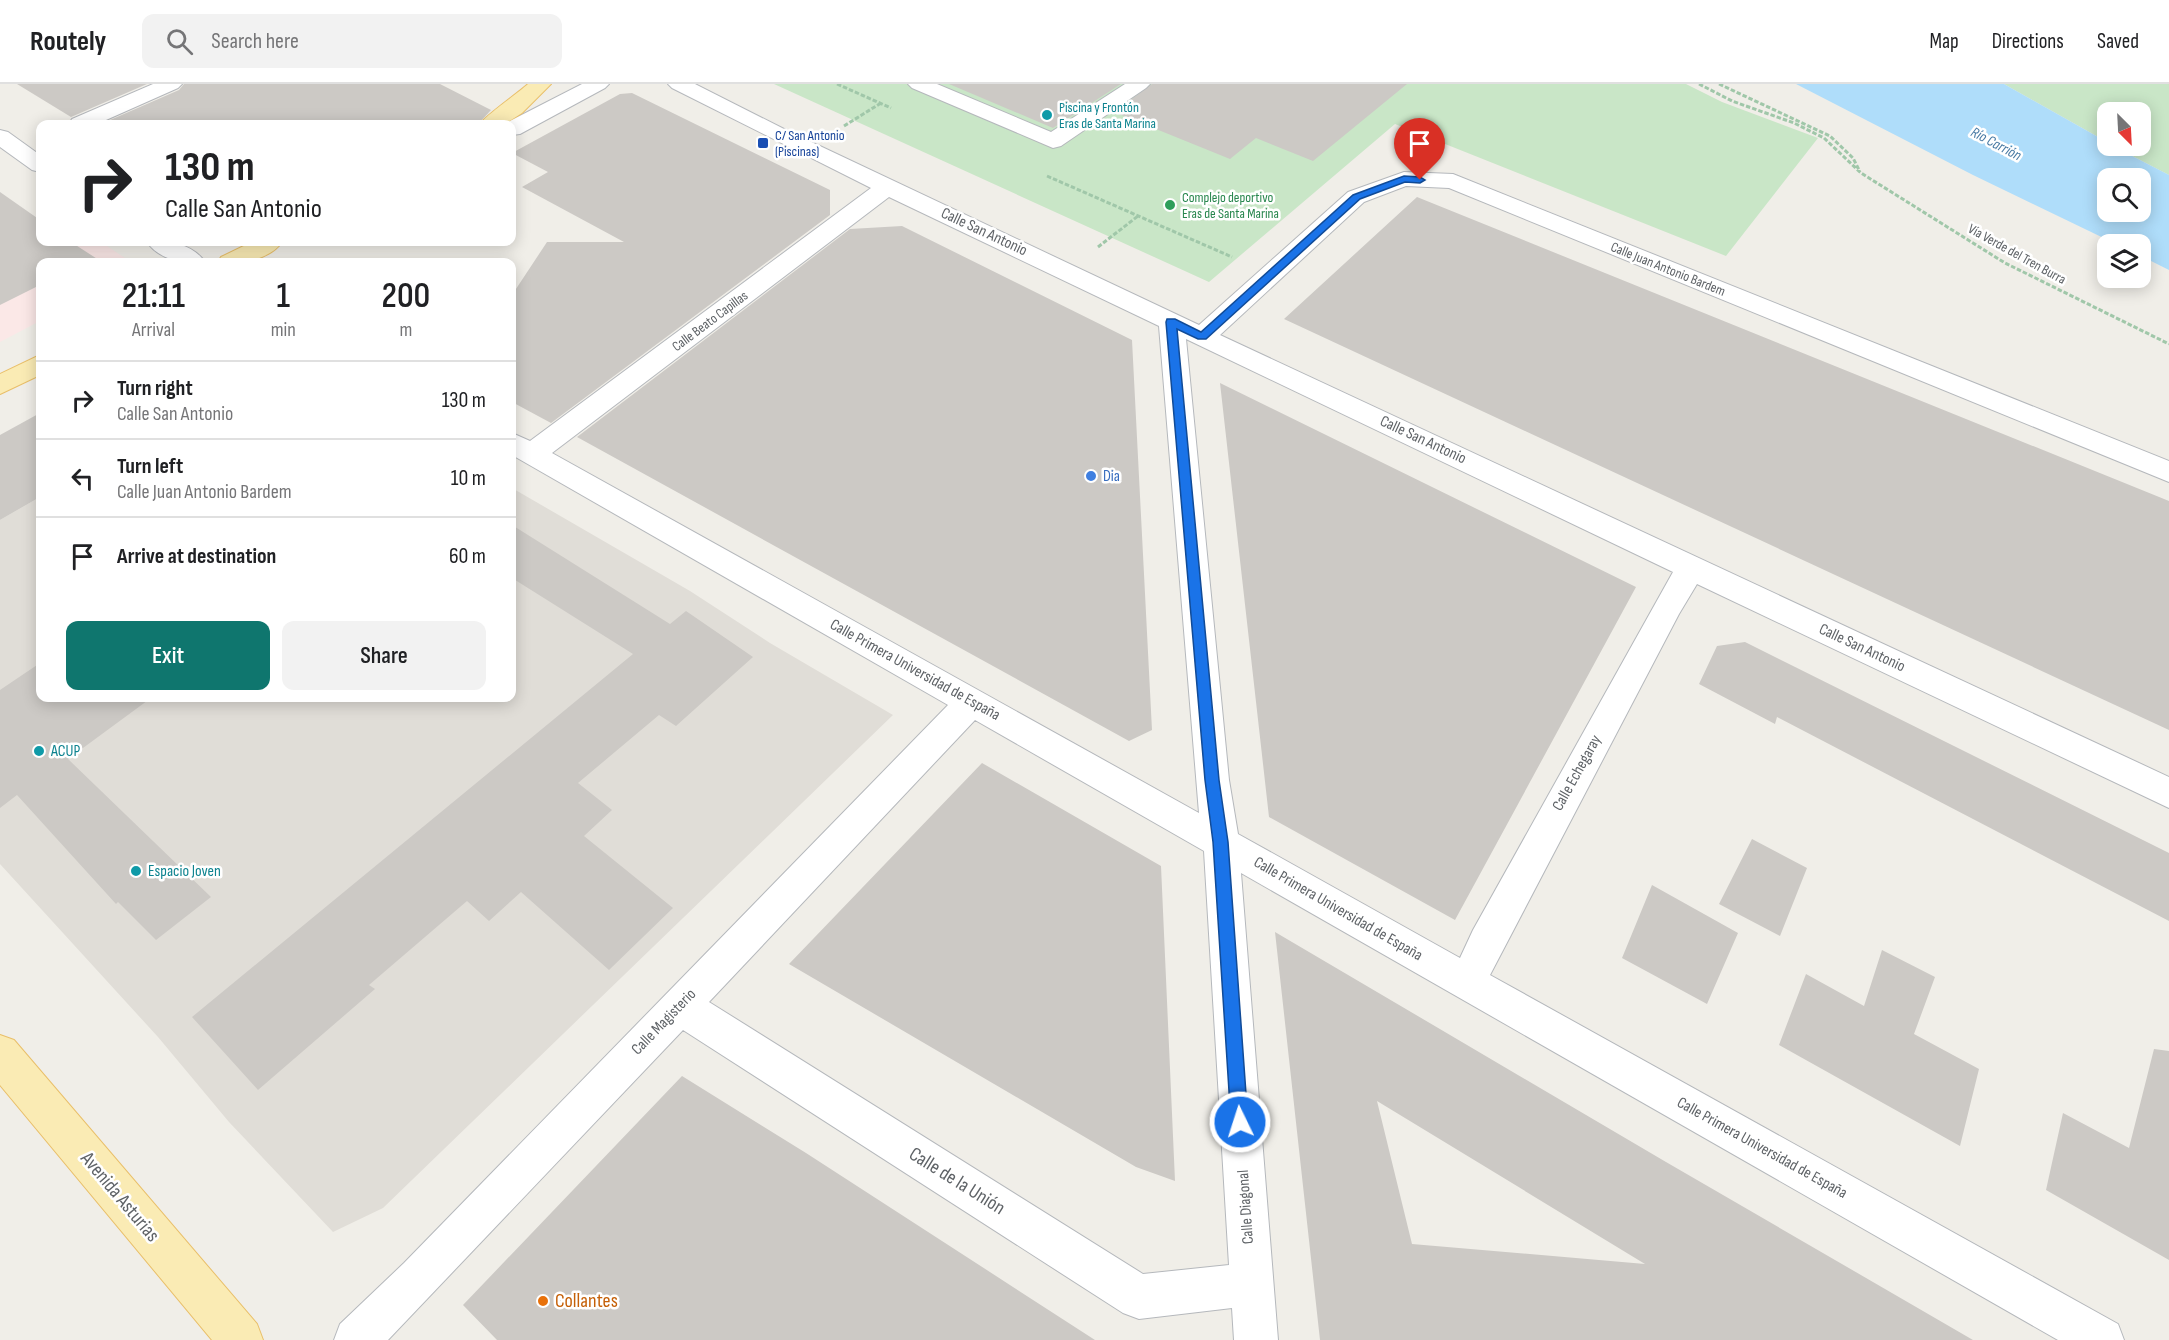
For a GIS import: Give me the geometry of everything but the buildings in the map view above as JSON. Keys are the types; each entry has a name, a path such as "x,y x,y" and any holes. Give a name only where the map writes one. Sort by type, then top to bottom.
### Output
{"main road":[{"path":"497,120 520,103 540,84"},
{"path":"238,258 262,246"},
{"path":"0,385 36,366"},
{"name":"Avenida Asturias","path":"0,1054 241,1340"}],"street":[{"path":"89,120 171,84"},
{"path":"516,127 598,84"},
{"name":"Calle San Antonio","path":"679,84 1202,337 1248,356 2169,793"},
{"path":"919,84 1053,141 1138,84"},
{"path":"0,137 10,156 36,164"},
{"path":"10,156 36,144"},
{"name":"Calle Juan Antonio Bardem","path":"1202,337 1356,197 1404,179 1453,182 2169,472"},
{"name":"Calle Beato Capillas","path":"522,448 888,187"},
{"path":"166,246 186,258"},
{"name":"Calle Diagonal","path":"1171,322 1212,780 1221,842 1256,1340"},
{"name":"Calle Primera Universidad de España","path":"522,448 2102,1340"},
{"name":"Calle Echegaray","path":"1468,982 1486,942 1691,568"},
{"name":"Calle Magisterio","path":"356,1340 971,702"},
{"name":"Calle de la Unión","path":"680,1006 1140,1297 1252,1284"}],"path":[{"path":"837,84 880,104 853,120"},
{"path":"842,86 846,84"},
{"path":"1699,84 1732,101 1794,123 1824,138 1861,173"},
{"path":"1719,84 1797,118 1834,138 1856,159 1861,173"},
{"name":"Vía Verde del Tren Burra","path":"1861,173 2005,263 2169,344"},
{"path":"1089,194 1272,275"},
{"path":"1067,271 1138,216"}],"shaded area":[{"path":"36,230 36,246 107,246 125,258 36,258 36,323 0,342 0,248"},
{"path":"516,490 690,591 770,643 893,715 383,1208 333,1232 229,1122 158,1037 0,864 0,520 36,499 36,702 516,702"}],"green space":[{"name":"Complejo deportivo Eras de Santa Marina","path":"774,84 1686,84 1722,102 1818,138 1726,256 1395,124 1209,282"},
{"path":"2004,84 2169,84 2169,175 2132,156 2151,156 2151,102 2097,102 2097,136"}],"water":[{"name":"Río Carrión","path":"1796,84 2004,84 2097,136 2097,156 2132,156 2169,175 2169,270 2151,261 2151,234 2097,235 1973,175"}],"place":[{"name":"Piscina y Frontón Eras de Santa Marina","path":"1047,115"},
{"name":"C/ San Antonio (Piscinas)","path":"763,143"},
{"name":"Complejo deportivo Eras de Santa Marina","path":"1170,205"},
{"name":"Dia","path":"1091,476"},
{"name":"ACUP","path":"39,751"},
{"name":"Espacio Joven","path":"136,871"},
{"name":"Collantes","path":"543,1301"}],"route":[{"path":"1240,1122 1221,842 1212,780 1171,322 1202,337 1356,197 1404,179 1420,180"}]}
